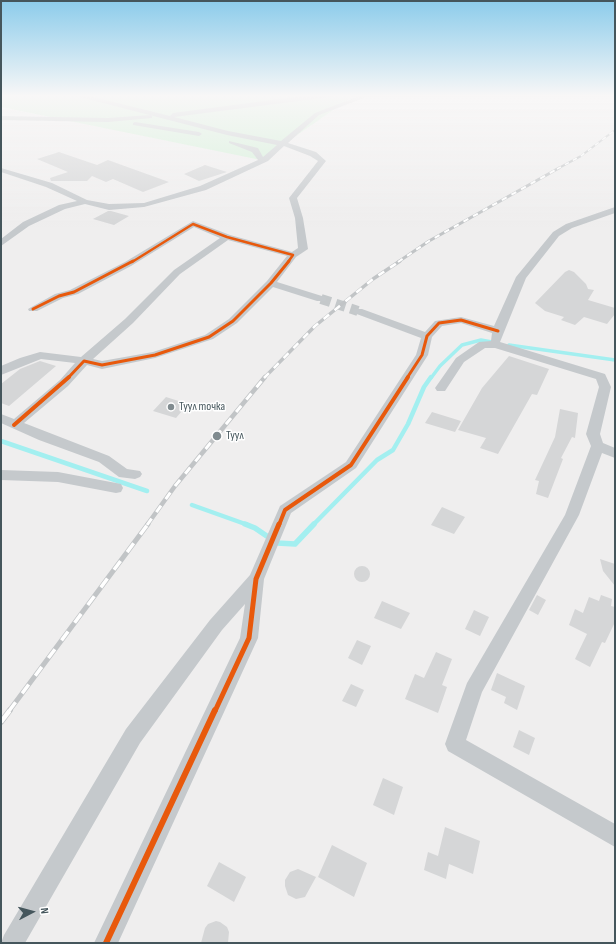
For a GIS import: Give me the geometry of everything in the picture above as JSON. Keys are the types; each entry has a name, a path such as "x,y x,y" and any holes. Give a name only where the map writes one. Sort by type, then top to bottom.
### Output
{"street":[{"path":"1,371 24,360 40,355 102,365 155,355 209,337 234,321 271,283 294,256 303,249 299,218 293,198 322,161 313,154 282,144 257,139"},
{"path":"1,170 49,185 84,202 109,207 144,205 162,201 228,178 262,160 288,139"},
{"path":"224,140 255,150 262,160"},
{"path":"1,243 26,224 62,208 84,202"},
{"path":"497,340 521,277 556,234 569,226 615,210"},
{"path":"33,309 59,296 74,292 114,271 193,224 227,237 294,256"},
{"path":"1,237 18,230"},
{"path":"14,425 64,382 84,361 129,321 177,272 227,237"},
{"path":"271,283 321,299"},
{"path":"358,311 427,336"},
{"path":"106,943 249,638 256,579 286,510 351,465 422,355 427,336 439,323 461,320 497,340 601,377 605,387 593,434 598,446 572,515 474,689 455,744 615,836"},
{"path":"441,388 460,360 483,344 497,340"},
{"path":"1,418 14,425 104,459 124,474 135,474"},
{"path":"598,446 615,453"},
{"path":"1,475 58,477 116,488"},
{"path":"12,943 133,736 216,625 256,579"}],"green space":[{"path":"158,139 291,139 261,160"}],"building":[{"path":"59,152 97,165 108,160 169,182 143,192 113,179 106,182 92,176 87,181 51,181 50,178 68,172 37,159"},
{"path":"205,165 227,172 199,181 184,174"},
{"path":"108,211 129,216 114,225 93,219"},
{"path":"569,270 574,272 586,284 588,289 594,290 588,300 615,308 615,314 607,324 584,317 575,325 561,320 564,317 545,311 535,303 565,272"},
{"path":"509,356 549,369 537,395 532,394 498,454 480,448 486,438 458,430 482,388"},
{"path":"40,361 56,366 9,406 1,403 1,384 20,369"},
{"name":"Туул точка","path":"166,397 188,404 176,418 153,411"},
{"path":"560,409 578,413 575,438 572,437 561,458 563,459 548,498 536,494 539,481 535,480 555,437"},
{"path":"432,412 461,421 455,432 425,423"},
{"path":"442,507 465,517 454,534 431,525"},
{"path":"600,559 615,564 615,586 603,571"},
{"path":"359,566 365,566 370,571 368,580 365,582 359,582 354,577 354,571"},
{"path":"537,595 546,600 538,615 529,610"},
{"path":"601,595 612,599 611,606 615,607 615,622 605,643 602,642 590,667 575,659 587,634 569,625 575,609 583,613 589,597 599,601"},
{"path":"382,601 410,613 401,629 374,618"},
{"path":"474,610 489,617 480,636 465,629"},
{"path":"357,640 371,646 362,665 348,658"},
{"path":"436,652 452,659 442,685 447,687 438,713 405,699 415,674 424,678"},
{"path":"497,673 525,686 517,710 504,703 506,697 491,690"},
{"path":"351,684 364,690 356,707 342,701"},
{"path":"519,730 535,738 529,755 513,747"},
{"path":"383,778 403,787 394,815 373,805"},
{"path":"445,827 480,841 473,874 449,864 446,879 424,870 428,852 438,856"},
{"path":"332,845 367,863 354,897 318,877"},
{"path":"219,862 246,877 234,902 207,886"},
{"path":"298,869 316,877 305,897 296,899 288,895 285,880 290,872"},
{"path":"216,921 227,927 229,932 228,943 201,943 205,928 208,924"}],"waterway":[{"path":"431,378 440,366 462,345 481,340 492,342"},
{"path":"509,345 615,360"},
{"path":"313,525 377,460 393,450 408,424 424,387 431,377"},
{"path":"1,441 147,491"},
{"path":"192,505 248,525"},
{"path":"245,524 255,528 277,543 295,544 314,524"}],"tunnel":[{"path":"321,299 358,311"}],"railway":[{"path":"557,169 581,156 603,139"},
{"path":"398,262 429,241 559,168"},
{"path":"264,378 315,326 373,279 400,261"},
{"path":"147,525 175,486 265,377"},
{"path":"9,711 148,524"},
{"path":"1,722 10,710"}],"cycle path":[{"path":"14,425 64,383 84,361 102,365 155,355 209,337 233,321 271,283 293,255 227,237 193,224 128,264 74,292 59,296 33,309"},
{"path":"106,943 249,638 256,579 285,510 351,465 422,355 427,336 439,323 461,320 498,331"}],"place":[{"name":"Туул точка","path":"171,407"},
{"name":"Туул","path":"217,436"}]}
